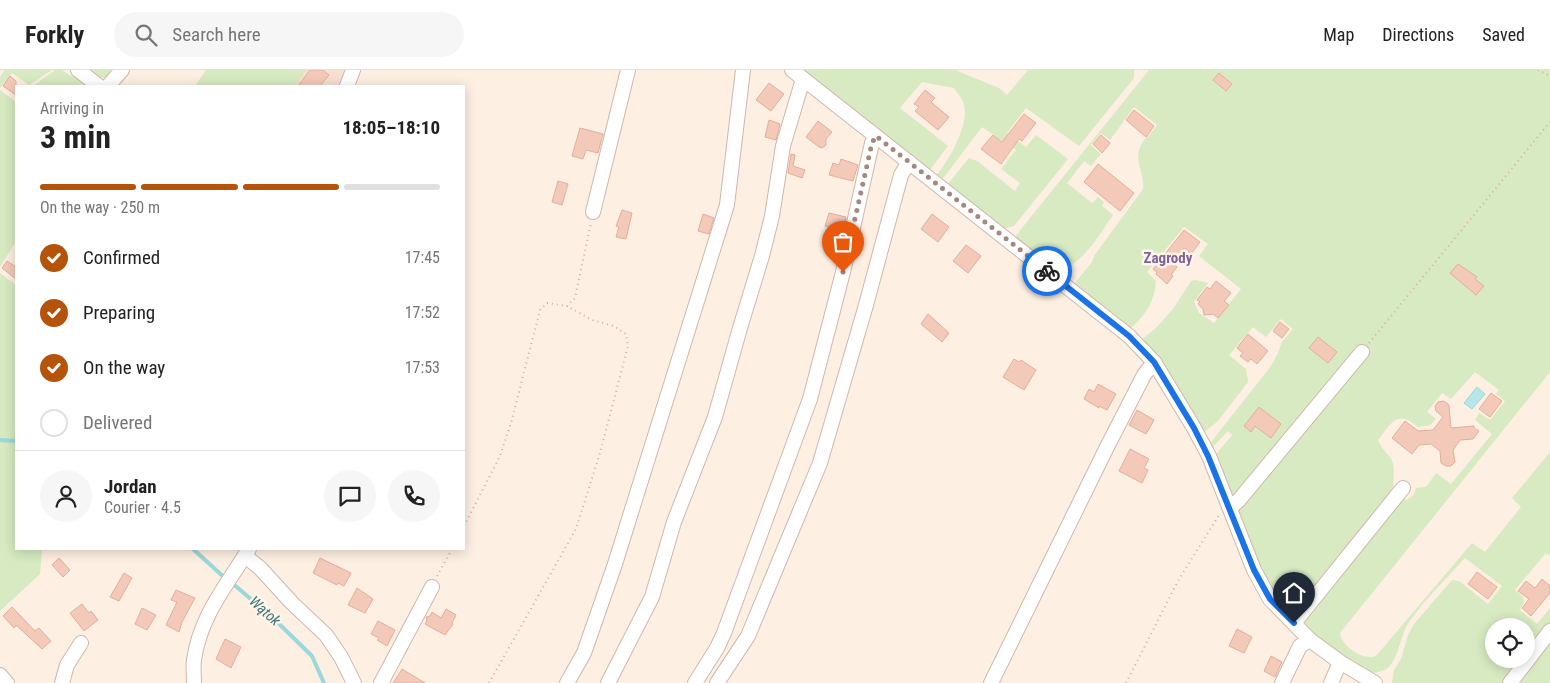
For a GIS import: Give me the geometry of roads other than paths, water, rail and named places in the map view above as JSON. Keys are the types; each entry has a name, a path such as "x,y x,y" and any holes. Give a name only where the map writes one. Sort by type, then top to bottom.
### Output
{"street":[{"path":"78,70 98,85"},
{"path":"109,85 122,70"},
{"path":"347,85 354,70"},
{"path":"593,212 628,70"},
{"path":"567,683 584,653 615,564 726,205 732,175 743,70"},
{"path":"792,70 1129,336 1154,362 1194,428 1208,456 1254,570 1270,599 1310,640 1340,662 1375,683"},
{"path":"608,683 652,598 674,522 715,417 762,256 772,216 783,146 803,79"},
{"path":"695,683 724,633 802,422 843,272 872,143 876,136"},
{"path":"717,683 748,636 820,463 866,305 901,175 909,162"},
{"path":"1229,507 1246,493 1362,352"},
{"path":"991,683 1110,441 1144,375 1154,362"},
{"path":"1294,623 1404,488"},
{"path":"194,683 194,660 200,637 217,598 248,551 260,568 292,603 326,635 341,657 354,683"},
{"path":"381,683 432,587"},
{"path":"1510,683 1550,631"},
{"path":"1282,683 1300,646 1310,640"},
{"path":"62,683 67,665 80,643"},
{"path":"1331,683 1340,662"},
{"path":"0,675 7,683"}],"water":[{"path":"1477,387 1485,394 1472,409 1464,403"}],"waterway":[{"name":"Wątok","path":"0,440 15,441"},
{"name":"Wątok","path":"194,550 226,579"},
{"name":"Wątok","path":"232,583 271,616 312,656 324,683"}],"district":[{"name":"Zagrody","path":"1168,258"}]}
